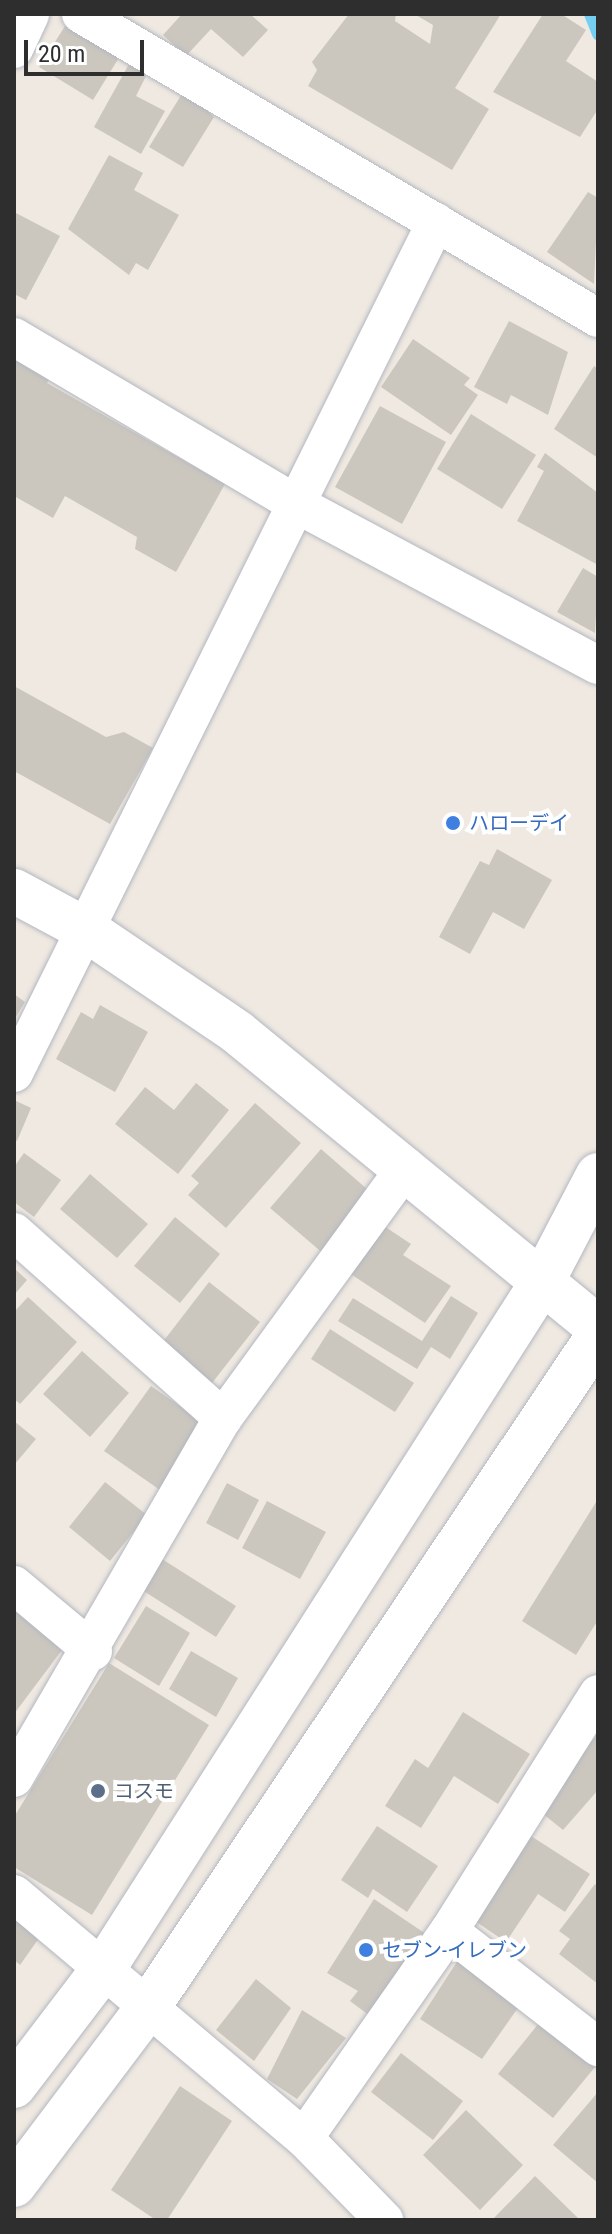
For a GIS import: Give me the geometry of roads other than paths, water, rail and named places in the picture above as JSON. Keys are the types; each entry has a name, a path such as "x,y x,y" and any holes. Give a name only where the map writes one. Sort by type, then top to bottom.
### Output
{"street":[{"path":"14,49 30,14"},
{"path":"81,14 598,318"},
{"path":"14,1073 436,222"},
{"path":"14,337 296,504 598,665"},
{"path":"14,891 85,929 237,1032 406,1167 541,1284 598,1327"},
{"path":"14,1778 93,1651 223,1418 406,1167"},
{"path":"14,2086 104,1968 541,1284 598,1175"},
{"path":"14,1232 223,1418"},
{"path":"14,2185 149,2006 598,1336"},
{"path":"14,1585 93,1651"},
{"path":"304,2138 449,1931 595,1707"},
{"path":"14,1894 304,2138 384,2220"},
{"path":"449,1931 598,2047"}],"waterway":[{"path":"590,14 598,34"}],"place":[{"name":"ハローデイ","path":"453,823"},
{"name":"コスモ","path":"98,1791"},
{"name":"セブン-イレブン","path":"366,1950"}]}
